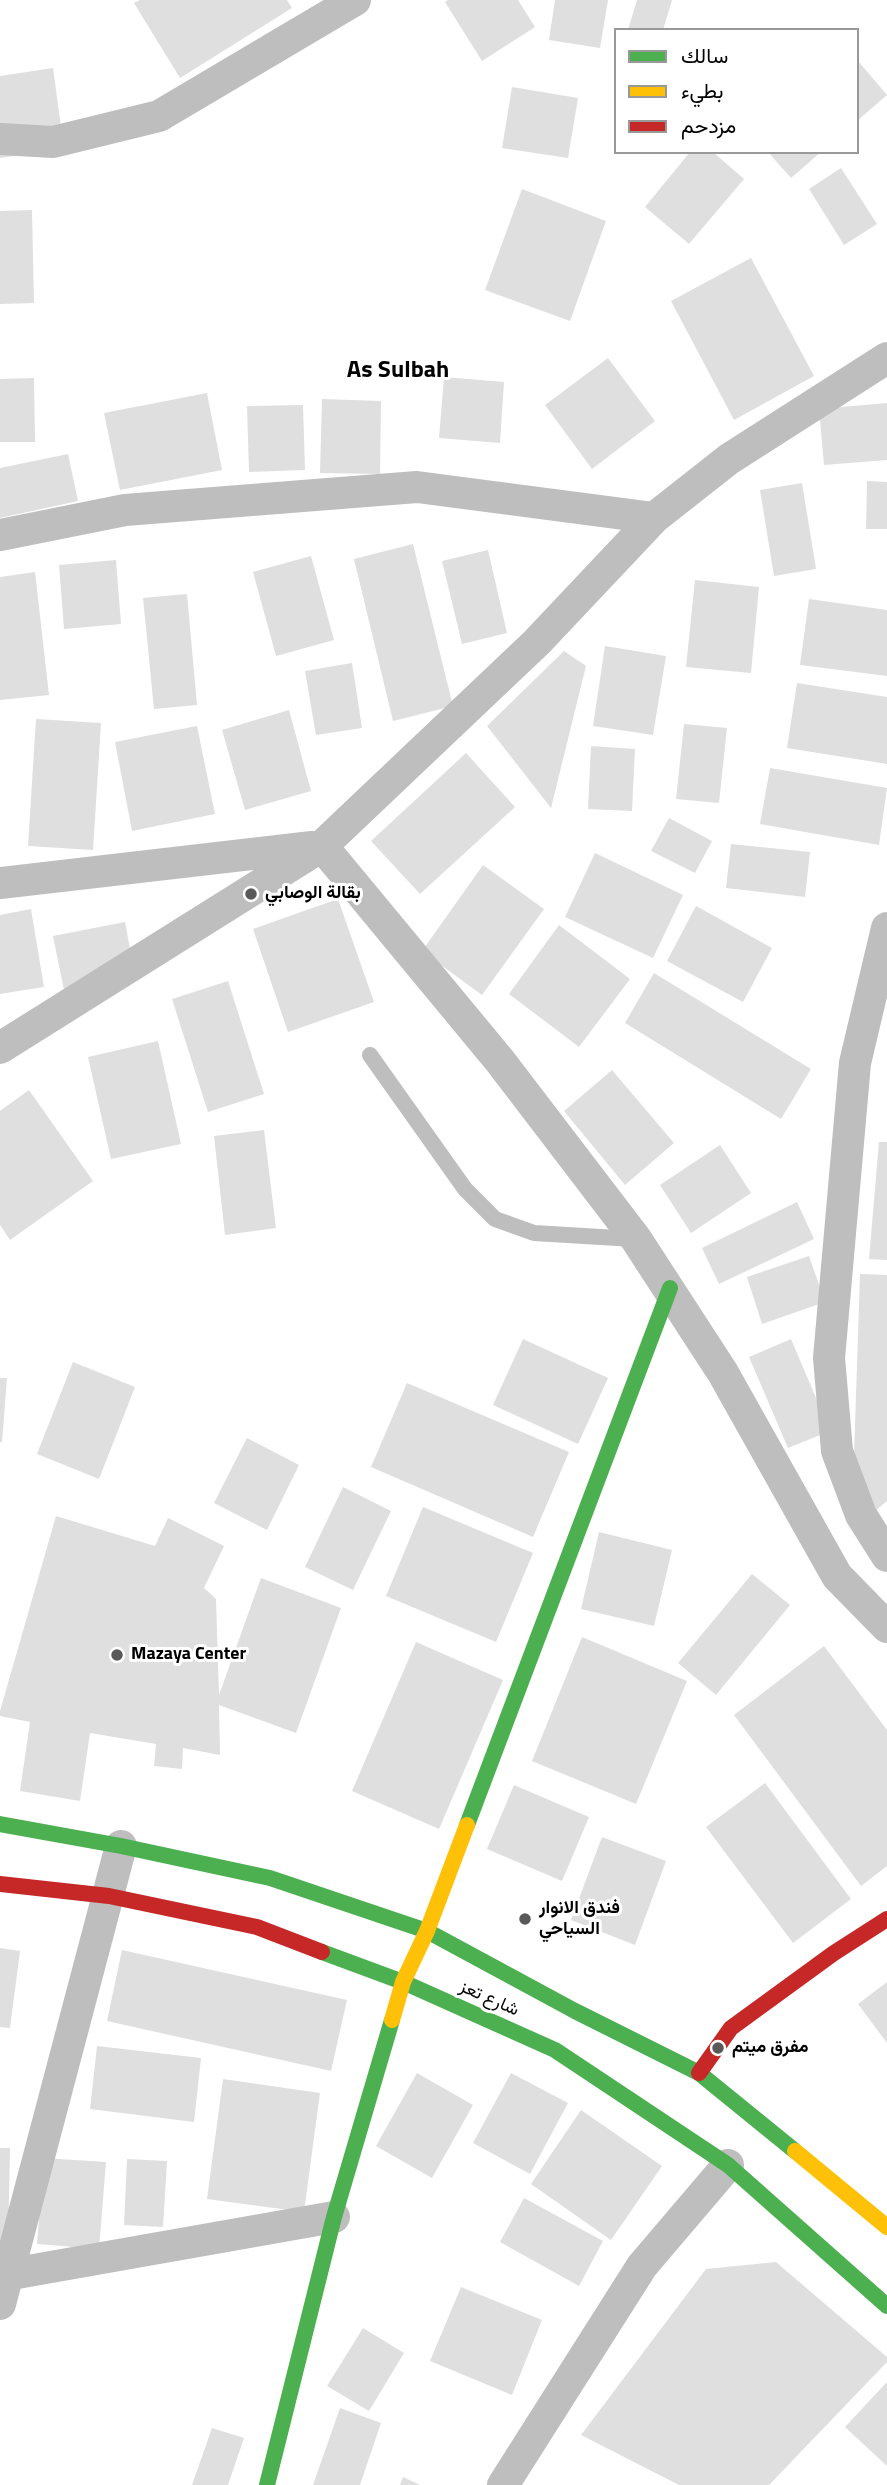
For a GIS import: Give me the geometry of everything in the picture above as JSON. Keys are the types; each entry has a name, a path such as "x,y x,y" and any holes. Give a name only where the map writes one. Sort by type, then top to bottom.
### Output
{"main road":[{"path":"267,2485 334,2217 403,1982 427,1931 670,1288"},
{"name":"شارع تعز","path":"0,1824 121,1846 270,1878 427,1931 575,2011 699,2073 887,2227"},
{"name":"شارع تعز","path":"0,1884 108,1896 257,1927 403,1982 555,2050 728,2165 887,2306"},
{"path":"699,2073 732,2028 834,1952 887,1919"}],"street":[{"path":"0,139 53,142 159,116 355,0"},
{"path":"0,1048 322,846 537,642 654,518 730,459 887,358"},
{"path":"0,535 125,510 417,487 654,518"},
{"path":"0,883 322,846"},
{"path":"322,846 500,1061 636,1239 723,1373 837,1576 887,1627"},
{"path":"887,928 855,1062 829,1358 837,1451 861,1516 887,1556"},
{"path":"121,1846 3,2285 334,2217"},
{"path":"503,2485 642,2266 728,2165"}],"lane":[{"path":"370,1055 465,1189 495,1219 534,1233 636,1239"}],"building":[{"path":"140,0 287,0 292,8 180,78 134,3"},
{"path":"518,0 535,27 482,61 445,2"},
{"path":"555,0 608,0 600,48 549,40"},
{"path":"637,0 672,0 664,28 629,28"},
{"path":"859,62 887,95 859,119"},
{"path":"53,68 64,149 0,158 0,76"},
{"path":"512,87 578,98 568,158 502,148"},
{"path":"688,154 715,154 744,179 689,244 645,207"},
{"path":"770,154 819,154 791,178"},
{"path":"841,168 877,224 844,245 809,189"},
{"path":"522,189 606,221 570,321 485,290"},
{"path":"32,210 34,303 0,304 0,211"},
{"path":"751,258 814,376 734,420 671,301"},
{"path":"608,358 655,421 592,469 545,405"},
{"path":"444,377 504,382 500,443 439,438"},
{"path":"34,378 35,442 0,442 0,379"},
{"path":"207,393 222,470 120,490 104,413"},
{"path":"322,399 381,401 380,474 320,473"},
{"path":"887,403 887,460 824,465 819,409"},
{"path":"303,405 305,470 249,472 247,406"},
{"path":"68,454 78,501 0,518 0,468"},
{"path":"867,481 887,482 887,529 866,529"},
{"path":"802,483 816,569 774,576 760,490"},
{"path":"413,544 453,706 393,721 354,559"},
{"path":"488,550 507,633 462,644 442,561"},
{"path":"311,556 334,640 276,656 253,572"},
{"path":"116,560 121,624 64,629 59,565"},
{"path":"35,572 49,695 0,700 0,577"},
{"path":"695,580 759,587 751,673 686,667"},
{"path":"187,594 197,705 154,709 143,598"},
{"path":"809,599 887,610 887,676 800,665"},
{"path":"605,646 666,656 653,735 593,726"},
{"path":"564,651 586,666 551,808 487,726"},
{"path":"352,663 362,728 316,735 305,671"},
{"path":"797,683 887,697 887,764 787,748"},
{"path":"289,710 311,791 245,810 222,730"},
{"path":"36,719 101,723 93,850 28,846"},
{"path":"684,724 727,728 719,803 676,799"},
{"path":"197,726 215,814 132,831 115,742"},
{"path":"591,746 635,749 632,811 588,809"},
{"path":"466,753 515,807 420,894 371,841"},
{"path":"770,768 887,788 879,845 760,824"},
{"path":"669,818 712,841 695,873 651,851"},
{"path":"731,844 810,852 805,897 726,888"},
{"path":"595,853 683,895 653,958 565,917"},
{"path":"483,865 544,909 482,995 422,951"},
{"path":"338,899 374,1002 288,1032 253,929"},
{"path":"696,906 772,948 743,1002 667,961"},
{"path":"31,909 44,987 0,994 0,915"},
{"path":"125,922 136,981 65,995 53,936"},
{"path":"559,925 630,979 579,1047 509,994"},
{"path":"654,973 811,1069 781,1119 625,1023"},
{"path":"228,981 264,1094 208,1112 172,999"},
{"path":"158,1041 181,1144 111,1159 88,1057"},
{"path":"612,1070 674,1143 625,1185 564,1111"},
{"path":"29,1090 93,1181 10,1240 0,1225 0,1111"},
{"path":"264,1130 276,1228 225,1235 214,1136"},
{"path":"879,1142 887,1142 887,1260 869,1259"},
{"path":"720,1145 751,1193 691,1233 660,1185"},
{"path":"797,1202 814,1239 719,1284 702,1248"},
{"path":"809,1256 825,1302 762,1324 747,1277"},
{"path":"860,1274 887,1275 887,1501 874,1512 853,1487"},
{"path":"523,1339 608,1378 578,1444 493,1405"},
{"path":"791,1339 830,1431 788,1448 749,1357"},
{"path":"73,1362 135,1387 99,1479 37,1454"},
{"path":"0,1378 7,1378 2,1442 0,1442"},
{"path":"407,1383 569,1452 533,1537 371,1467"},
{"path":"247,1438 299,1465 267,1530 214,1503"},
{"path":"343,1487 391,1511 353,1590 305,1567"},
{"path":"423,1507 533,1553 496,1642 386,1596"},
{"name":"Mazaya Center","path":"56,1516 155,1546 168,1518 224,1546 204,1588 216,1599 219,1695 261,1578 341,1608 296,1733 219,1705 220,1755 183,1748 182,1769 154,1766 156,1744 90,1733 80,1801 20,1791 30,1722 0,1716 0,1711"},
{"path":"599,1532 672,1550 654,1626 581,1609"},
{"path":"752,1574 790,1605 716,1695 678,1663"},
{"path":"582,1637 687,1681 636,1804 532,1761"},
{"path":"416,1642 503,1680 439,1829 352,1791"},
{"path":"824,1646 887,1730 887,1866 861,1886 734,1715"},
{"path":"765,1783 851,1899 793,1943 706,1827"},
{"path":"514,1785 589,1817 562,1881 487,1849"},
{"path":"602,1837 666,1861 635,1945 571,1920"},
{"path":"0,1948 20,1951 10,2028 0,2027"},
{"path":"122,1950 347,2000 331,2071 107,2021"},
{"path":"887,1982 887,2043 858,2004"},
{"path":"97,2046 201,2058 194,2122 90,2109"},
{"path":"417,2073 473,2105 432,2178 376,2146"},
{"path":"511,2073 568,2103 530,2174 473,2143"},
{"path":"223,2079 320,2093 304,2212 207,2199"},
{"path":"581,2110 662,2166 611,2240 531,2184"},
{"path":"0,2148 10,2148 8,2248 0,2247"},
{"path":"44,2158 106,2162 99,2249 37,2244"},
{"path":"127,2159 167,2161 163,2227 124,2225"},
{"path":"524,2198 603,2241 579,2286 500,2242"},
{"path":"776,2262 887,2357 887,2362 769,2485 679,2485 581,2435 706,2269"},
{"path":"461,2287 542,2320 512,2395 430,2361"},
{"path":"363,2328 404,2353 369,2411 327,2386"},
{"path":"887,2382 887,2466 845,2427"},
{"path":"340,2408 381,2423 360,2485 313,2485"},
{"path":"212,2428 244,2438 228,2485 192,2485"},
{"path":"403,2477 420,2485 400,2485"}],"traffic: fast":[{"path":"467,1825 670,1288"},
{"path":"0,1824 121,1846 270,1878 427,1931 575,2011 699,2073 795,2151"},
{"path":"322,1952 403,1982 555,2050 728,2165 887,2306"},
{"path":"267,2485 334,2217 392,2020"}],"traffic: slow":[{"path":"392,2020 403,1982 427,1931 467,1825"},
{"path":"795,2151 887,2227"}],"traffic: jam":[{"path":"0,1884 109,1896 257,1927 322,1952"},
{"path":"699,2073 731,2028 834,1953 887,1919"}],"place":[{"name":"بقالة الوصابي","path":"251,894"},
{"name":"Mazaya Center","path":"117,1655"},
{"name":"فندق الانوار السياحي","path":"525,1919"},
{"name":"مفرق ميتم","path":"718,2048"}],"district":[{"name":"As Sulbah","path":"398,371"}]}
